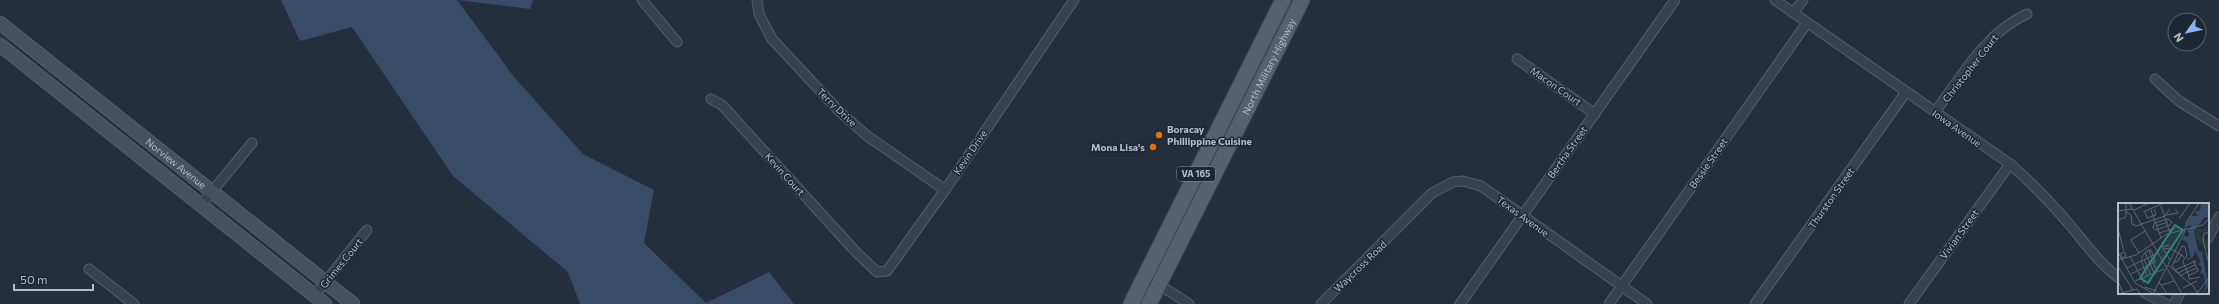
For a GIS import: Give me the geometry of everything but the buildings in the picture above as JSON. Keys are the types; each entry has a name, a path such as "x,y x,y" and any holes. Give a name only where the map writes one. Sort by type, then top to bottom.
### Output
{"main road":[{"name":"North Military Highway","path":"1131,304 1282,0"},
{"name":"North Military Highway","path":"1149,304 1302,0"},
{"name":"Norview Avenue","path":"0,23 353,304"},
{"name":"Norview Avenue","path":"0,45 325,304"}],"street":[{"path":"642,0 677,42"},
{"name":"Terry Drive","path":"757,0 759,14 772,39 838,110 866,135 945,190"},
{"name":"Kevin Drive","path":"856,252 877,272 887,271 945,190 1074,0"},
{"name":"Bertha Street","path":"1460,304 1675,0"},
{"name":"Iowa Avenue","path":"1776,0 2010,164 2031,183 2068,223 2098,260 2118,277"},
{"path":"1794,13 1803,0"},
{"name":"Christopher Court","path":"1935,112 1990,38 2016,19 2028,14"},
{"name":"Bessie Street","path":"1609,304 1807,22"},
{"name":"Macon Court","path":"1517,59 1595,114"},
{"path":"2155,79 2179,101 2219,126"},
{"name":"Thurston Street","path":"1756,304 1906,92"},
{"name":"Kevin Court","path":"711,100 722,104 856,252"},
{"path":"201,205 252,143"},
{"name":"Vivian Street","path":"1909,304 2010,164"},
{"name":"Texas Avenue","path":"1398,227 1432,193 1445,185 1462,181 1482,186 1646,304"},
{"path":"2209,236 2219,217"},
{"name":"Waycross Road","path":"1321,304 1398,227"},
{"name":"Grimes Court","path":"314,296 367,230"},
{"path":"89,269 134,304"},
{"path":"1144,279 1188,304"},
{"path":"2147,294 2166,304"},
{"path":"2174,304 2179,294"}],"water":[{"path":"281,0 457,0 514,77 583,154 654,190 644,243 706,303 769,272 794,304 580,304 568,272 453,176 352,27 300,41"},
{"path":"457,0 533,0 530,9"}],"place":[{"name":"Boracay Phillippine Cuisine","path":"1159,135"},
{"name":"Mona Lisa's","path":"1153,147"}]}
